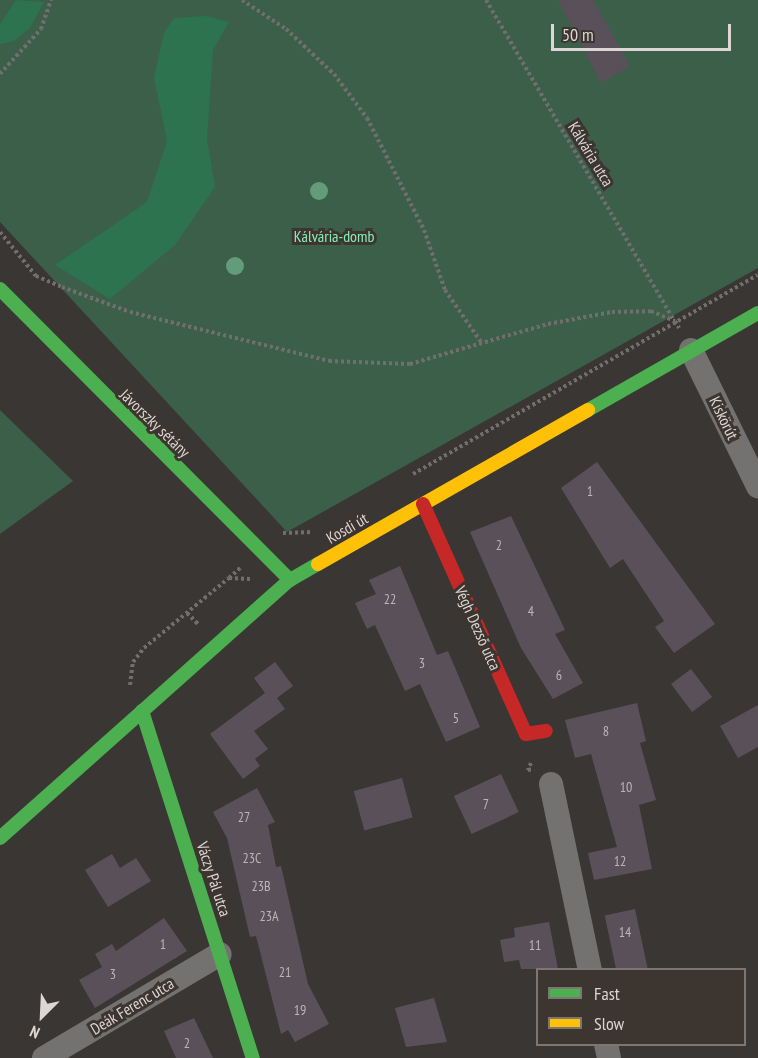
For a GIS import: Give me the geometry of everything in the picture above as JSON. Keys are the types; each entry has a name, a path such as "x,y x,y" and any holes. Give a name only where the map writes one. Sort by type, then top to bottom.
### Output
{"street":[{"name":"Jávorszky sétány","path":"0,289 290,580"},
{"name":"Kosdi út","path":"0,838 290,580 758,313"},
{"name":"Kiskörút","path":"691,350 758,486"},
{"name":"Végh Dezső utca","path":"423,504 526,734 546,731"},
{"name":"Váczy Pál utca","path":"142,711 253,1058"},
{"path":"551,784 590,968"},
{"name":"Deák Ferenc utca","path":"44,1058 220,954"}],"path":[{"path":"0,74 41,29 51,0"},
{"path":"242,0 286,29 334,74 367,118 424,230 445,290 481,342"},
{"name":"Kálvária utca","path":"486,0 691,350"},
{"path":"0,232 36,276 130,312 242,342 368,366 410,364 481,342 612,312 651,311 675,321"},
{"path":"407,478 758,275"},
{"path":"142,711 130,685 133,662 261,549 284,532 300,535 325,526"},
{"path":"229,578 290,580"}],"green space":[{"name":"Kálvária-domb","path":"0,0 758,0 758,268 287,532 0,222"},
{"path":"16,0 44,2 30,28 14,41 0,44 0,24"},
{"path":"206,16 229,22 213,50 207,139 215,187 175,245 110,299 55,265 147,202 167,141 154,78 164,33 174,18"},
{"path":"0,410 73,481 0,534"}],"building":[{"path":"558,0 593,0 630,66 601,83"},
{"path":"597,462 715,624 674,653 655,627 664,621 623,559 610,568 561,488"},
{"path":"511,516 565,630 555,634 583,683 553,699 521,648 470,532"},
{"path":"400,566 437,655 448,651 480,727 446,742 420,684 405,691 375,625 367,629 355,603 376,594 369,580"},
{"path":"275,662 293,686 277,698 285,709 254,731 268,749 255,759 260,766 243,779 210,734 265,693 254,678"},
{"path":"691,669 712,697 692,712 671,684"},
{"path":"637,703 646,741 640,743 656,800 639,805 652,869 594,880 588,853 617,847 591,754 575,758 565,720"},
{"path":"758,705 758,747 738,758 720,726"},
{"path":"501,774 519,812 472,834 454,796"},
{"path":"402,778 413,818 364,831 354,791"},
{"path":"257,788 275,822 268,825 276,867 281,866 308,984 329,1024 295,1042 288,1030 281,1034 256,936 250,937 227,838 213,812"},
{"path":"112,854 120,868 136,858 151,881 108,907 85,870"},
{"path":"635,909 648,968 616,968 605,915"},
{"path":"164,918 187,951 95,1008 79,980 102,967 95,954 112,944 116,951"},
{"path":"549,922 558,968 521,969 519,960 504,962 500,940 515,937 514,928"},
{"path":"434,998 447,1042 406,1047 395,1008"},
{"path":"194,1018 213,1058 176,1058 164,1031"}],"traffic: fast":[{"path":"0,289 290,580"},
{"path":"588,410 758,313"},
{"path":"0,838 290,580 318,564"},
{"path":"142,711 253,1058"}],"traffic: slow":[{"path":"318,564 588,410"}],"traffic: jam":[{"path":"423,504 526,734 546,731"}]}
